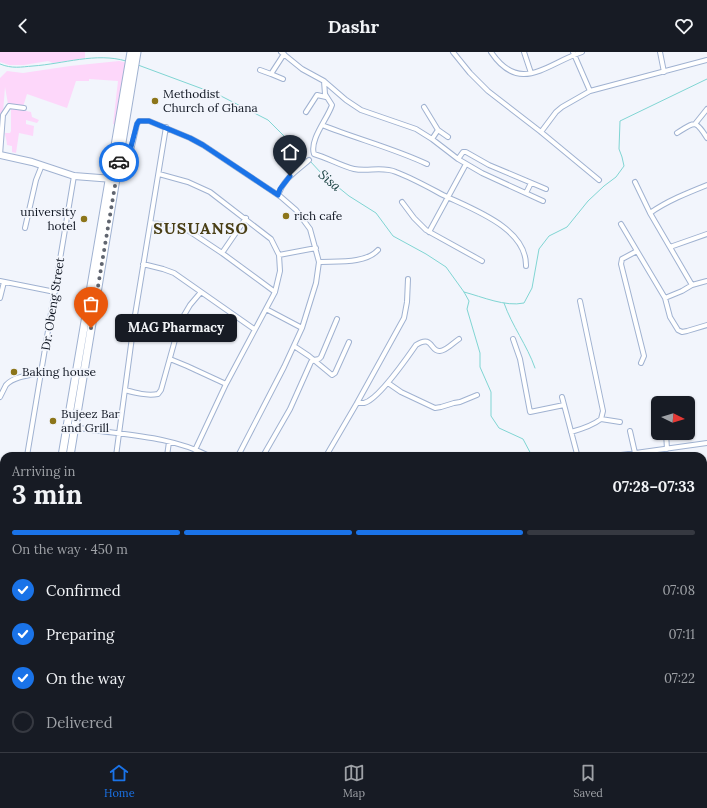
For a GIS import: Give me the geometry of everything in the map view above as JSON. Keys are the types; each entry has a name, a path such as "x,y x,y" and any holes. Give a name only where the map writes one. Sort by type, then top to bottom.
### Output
{"highway":[{"path":"113,179 119,162 131,74 131,52"},
{"path":"63,452 71,427 131,74 137,52"},
{"path":"70,452 71,427"}],"street":[{"path":"453,52 470,73 488,91 599,180"},
{"path":"491,52 512,73 519,74 542,70 573,53 582,52"},
{"path":"524,52 531,73"},
{"path":"660,52 664,72"},
{"path":"271,74 282,53 302,69 324,81 346,100 361,110 416,129 466,164 542,201"},
{"path":"573,53 590,91"},
{"path":"541,132 556,112 590,91 707,60"},
{"path":"260,70 283,79"},
{"path":"324,81 326,97"},
{"path":"306,112 317,95 326,97 331,102 332,105 313,148 314,154 356,169 380,168 396,172 501,224 522,248 526,258 526,266"},
{"path":"24,108 9,106 6,109 3,115 0,155 22,159 74,176 113,179"},
{"path":"424,107 438,130 448,137"},
{"path":"677,133 692,124 695,124 707,109"},
{"path":"119,162 126,160 130,155 134,132 139,121 149,121 203,145 278,195 296,210 310,229 319,262 316,283 302,328 240,452"},
{"path":"695,124 699,126 707,138"},
{"path":"322,125 427,164"},
{"path":"117,452 143,264 166,128"},
{"path":"432,139 438,130"},
{"path":"458,159 463,152 466,152 489,165 546,189"},
{"path":"278,195 280,189 291,174 309,160"},
{"path":"429,232 466,164"},
{"path":"25,228 36,180 42,165"},
{"path":"159,174 188,182 204,189 246,218 271,239 279,255 280,271 275,292 226,384 195,450"},
{"name":"Dr. Obeng Street","path":"28,452 74,176"},
{"path":"635,182 650,213 692,285"},
{"path":"526,193 531,183"},
{"path":"650,213 667,203 707,185"},
{"path":"402,202 420,225 429,232 482,261"},
{"path":"222,253 246,218"},
{"path":"151,223 176,226 188,231 222,253 275,292"},
{"path":"621,224 665,298 670,317 678,330 682,332 707,325"},
{"path":"670,247 707,234"},
{"path":"279,255 316,248"},
{"path":"319,262 362,260 370,257 378,250"},
{"path":"637,251 622,258 621,264 644,356 641,363"},
{"path":"143,264 174,273 186,280 254,329"},
{"path":"328,452 404,318 407,302 408,279"},
{"path":"0,298 2,281 55,292"},
{"path":"665,298 682,292 692,285 707,281"},
{"path":"125,390 144,394 158,394 161,390 180,322 190,305 201,292"},
{"path":"571,432 592,425 601,419 603,411 580,301"},
{"path":"266,309 302,328"},
{"path":"265,452 290,409 311,362 321,357 337,319"},
{"path":"357,403 369,401 388,383 416,345 426,341 430,343 437,351 443,351 459,339"},
{"path":"513,339 520,359 528,410 530,412 564,405"},
{"path":"294,346 314,360 330,374 334,374 344,356 349,342"},
{"path":"170,359 226,384"},
{"path":"0,397 6,385 12,380 23,376 42,373"},
{"path":"388,383 401,392 435,408 460,402 477,395"},
{"path":"562,397 576,452"},
{"path":"601,419 620,422"},
{"path":"71,427 119,433 169,442 200,452"},
{"path":"630,431 635,452 707,443"},
{"path":"666,440 667,449"},
{"path":"168,452 169,442"}],"shaded area":[{"path":"0,52 85,52 85,58 53,63 48,61 24,65 9,65 0,62"},
{"path":"119,61 126,64 116,125 113,124 118,81 89,79 89,81 76,81 67,108 27,94 23,107 8,104 5,87 3,113 0,114 0,78 7,71 23,73"},
{"path":"11,108 31,112 32,117 39,120 37,123 26,120 26,124 34,126 33,136 19,133 16,153 12,152 12,146 7,145 5,134 10,133 11,131"}],"waterway":[{"name":"Sisa","path":"0,64 9,67 20,67 91,58 126,61"},
{"name":"Sisa","path":"138,65 219,95 268,120 307,159"},
{"path":"464,292 502,303 524,303 532,288 539,249 549,236 567,227 588,201 616,177 624,166 619,149 620,121 707,79"},
{"name":"Sisa","path":"310,161 322,174 349,196 376,213 393,236 446,267 469,301 467,309 480,353 480,367 491,392 491,416 499,428 523,439 530,452"},
{"path":"504,303 535,368"}],"way so far":[{"path":"91,328 119,162"}],"place":[{"name":"Methodist Church of Ghana","path":"155,101"},
{"name":"rich cafe","path":"286,216"},
{"name":"university hotel","path":"84,219"},
{"name":"MAG Pharmacy","path":"91,328"},
{"name":"Baking house","path":"14,372"},
{"name":"Bujeez Bar and Grill","path":"53,421"}],"district":[{"name":"SUSUANSO","path":"201,228"}],"route":[{"path":"119,162 126,160 130,155 137,124 139,121 146,120 179,133 203,145 278,195 280,189 290,176"}]}
